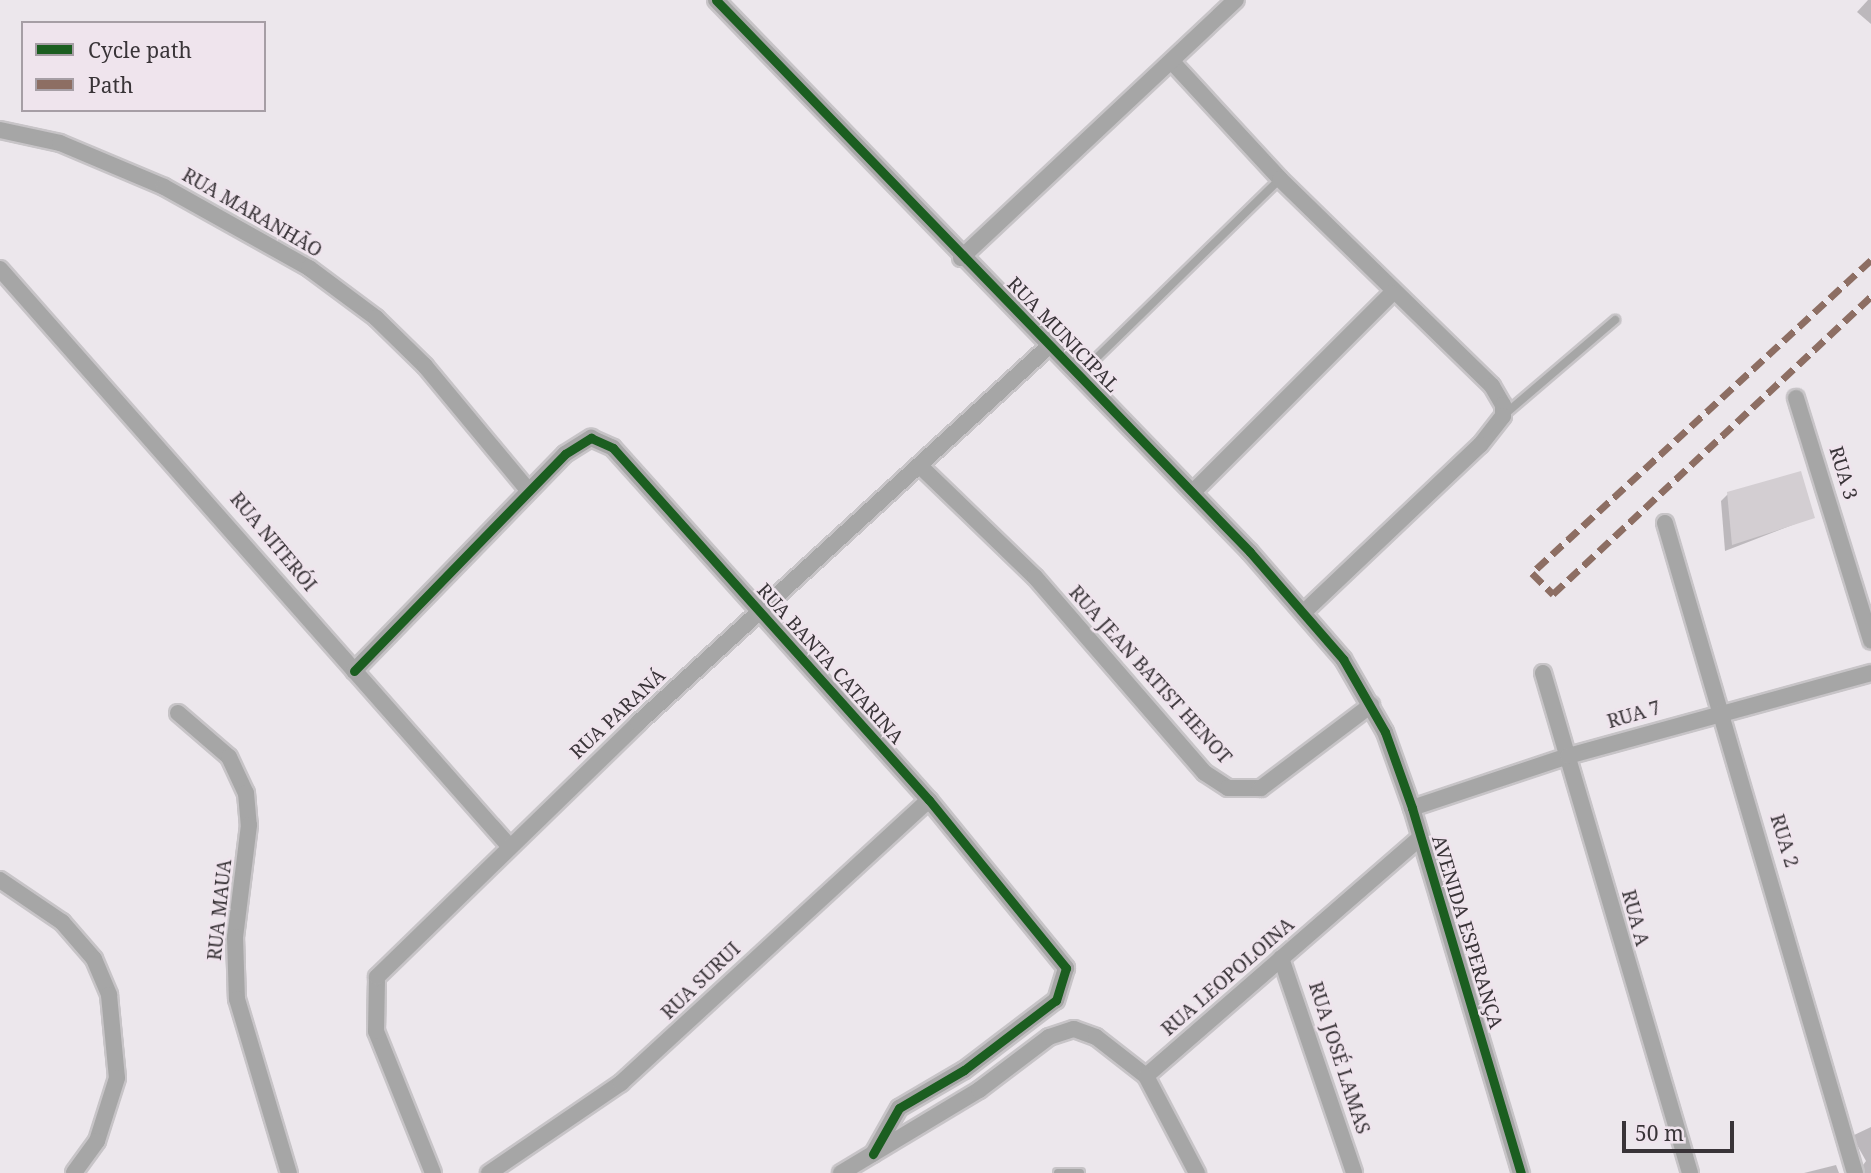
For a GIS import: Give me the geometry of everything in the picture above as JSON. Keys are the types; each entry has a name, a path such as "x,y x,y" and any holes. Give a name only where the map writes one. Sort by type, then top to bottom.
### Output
{"street":[{"path":"961,258 1174,64 1237,0"},
{"name":"RUA MUNICIPAL","path":"718,1 810,90 961,258 1193,492 1304,612 1371,705"},
{"path":"1174,64 1280,179 1392,293 1492,386 1503,416 1389,536 1304,612"},
{"name":"RUA MARANHÃO","path":"0,130 73,148 164,187 309,268 376,318 425,366 528,490"},
{"name":"RUA NITERÓI","path":"0,269 509,846"},
{"path":"1193,492 1392,293"},
{"name":"RUA PARANÁ","path":"433,1173 384,1056 372,1014 374,983 509,846 1048,347"},
{"name":"RUA 3","path":"1796,398 1871,641"},
{"name":"RUA BANTA CATARINA","path":"354,671 528,490 586,439 606,442 929,800 1060,955 1068,979 1031,1022 899,1108 873,1154"},
{"name":"RUA JEAN BATIST HENOT","path":"920,466 1035,578 1205,773 1228,788 1261,788 1371,705"},
{"name":"RUA 2","path":"1665,523 1855,1173"},
{"name":"RUA A","path":"1543,673 1690,1173"},
{"name":"RUA 7","path":"1412,808 1568,756 1871,673"},
{"name":"AVENIDA ESPERANÇA","path":"1371,705 1412,808 1521,1173"},
{"name":"RUA MAUA","path":"178,713 229,757 246,793 249,825 235,937 237,999 289,1173"},
{"name":"RUA SURUI","path":"489,1173 621,1083 929,800"},
{"name":"RUA LEOPOLOINA","path":"1146,1076 1420,838"},
{"path":"0,880 62,922 94,959 109,995 117,1078 97,1141 74,1173"},
{"name":"RUA JOSÉ LAMAS","path":"1281,958 1354,1173"},
{"path":"841,1173 1059,1032 1096,1037 1146,1076 1197,1173"}],"lane":[{"path":"1078,376 1280,179"},
{"path":"1503,416 1615,320"},
{"path":"1058,1173 1080,1173"}],"building":[{"path":"1801,471 1815,518 1732,545 1727,492"}],"marked path":[{"path":"1871,260 1532,573 1553,594 1871,296"}],"cycle path":[{"path":"716,0 1250,552 1343,659 1385,732 1412,808 1521,1173"},
{"path":"354,671 565,454 591,438 613,448 929,800 1066,968 1056,1000 964,1070 899,1108 873,1154"}]}
